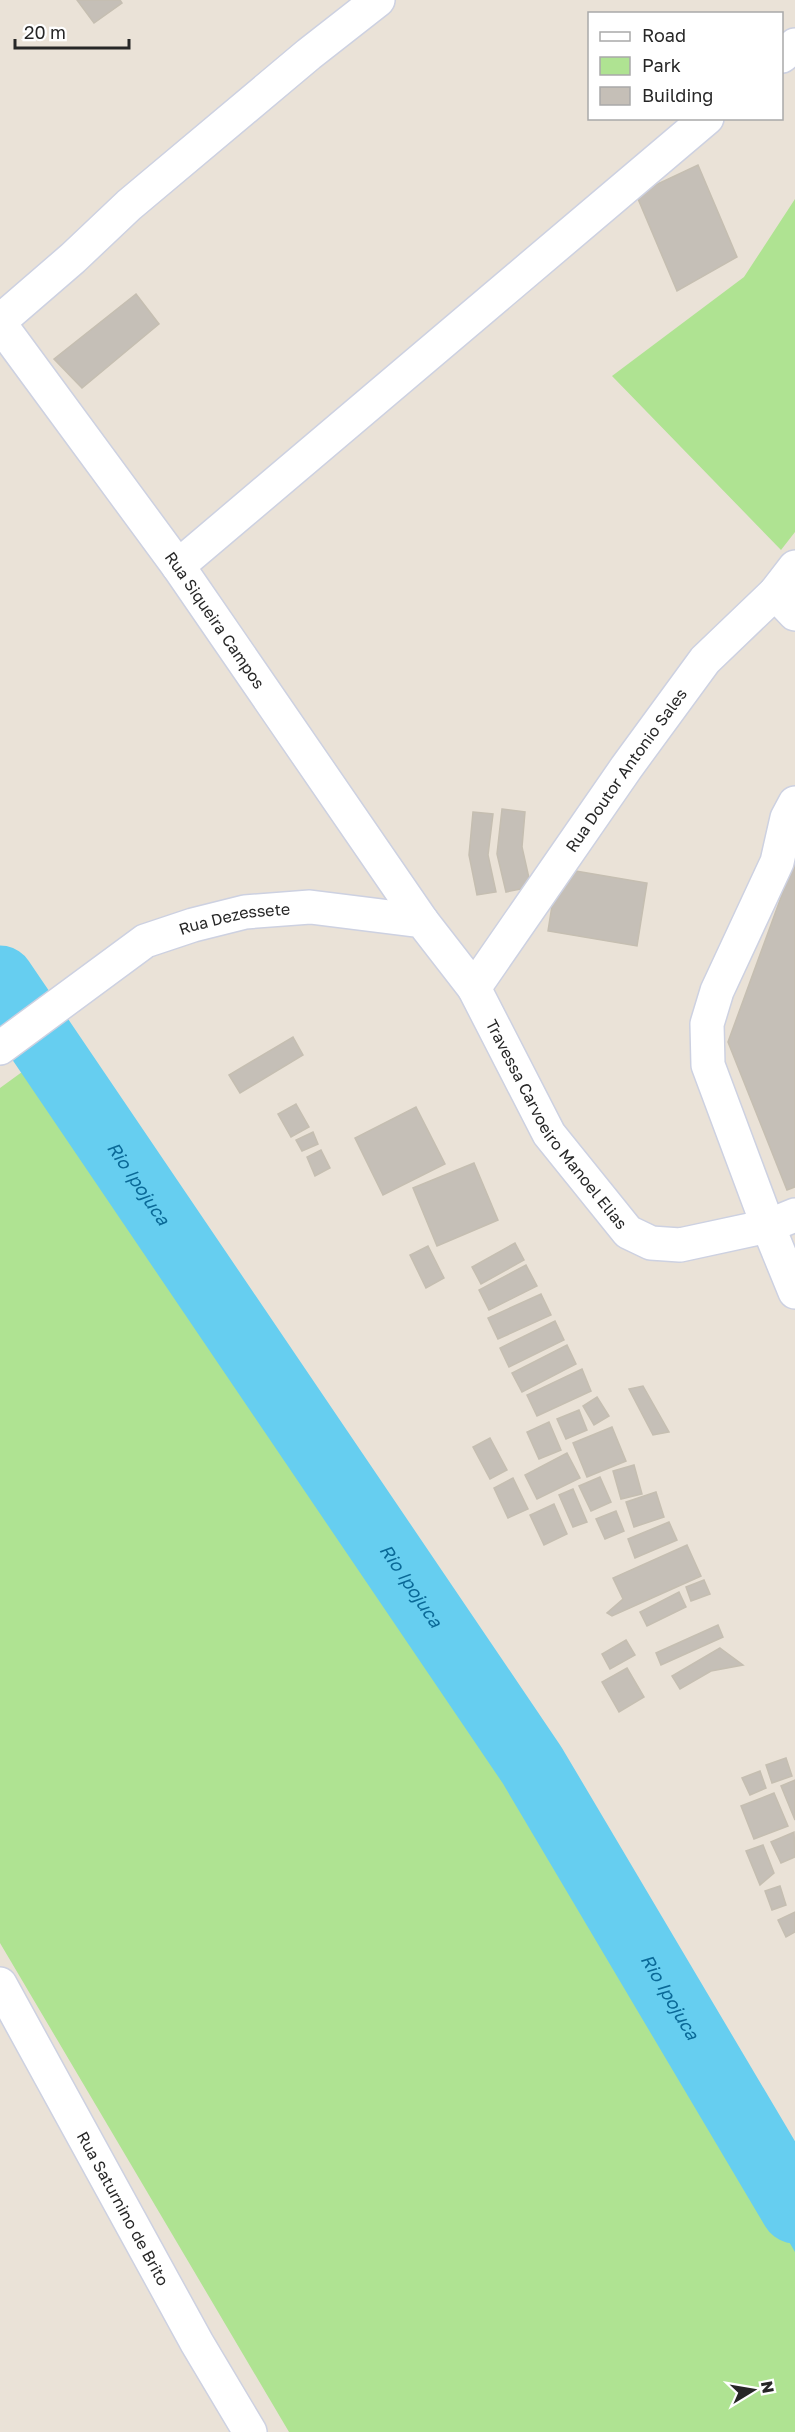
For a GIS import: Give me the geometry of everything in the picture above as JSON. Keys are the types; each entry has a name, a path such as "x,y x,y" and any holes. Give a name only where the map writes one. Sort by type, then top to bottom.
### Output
{"street":[{"path":"0,323 129,205 309,54 378,0"},
{"path":"783,55 795,45"},
{"path":"178,566 705,120"},
{"name":"Rua Siqueira Campos","path":"0,323 178,566 422,921"},
{"name":"Rua Doutor Antonio Sales","path":"474,988 626,768 705,660 785,604 795,567"},
{"path":"795,803 787,818 777,862 717,991 707,1024 708,1065 781,1221 795,1292"},
{"name":"Rua Dezessete","path":"0,1048 146,941 193,926 245,912 310,907 422,921"},
{"path":"422,921 474,988"},
{"name":"Travessa Carvoeiro Manoel Elias","path":"474,988 549,1134 628,1232 651,1243 680,1245 781,1221"},
{"name":"Rua Saturnino de Brito","path":"0,1984 197,2343 250,2432"}],"green space":[{"path":"795,199 795,532 781,550 612,376 744,277"},
{"path":"61,1070 319,1450 755,2184 795,2245 795,2432 289,2432 0,1943 0,1088 22,1072"}],"water":[{"path":"778,2138 795,2158 795,2252 729,2139"}],"building":[{"path":"77,0 120,0 122,3 94,23"},
{"path":"698,165 737,257 677,291 636,194"},
{"path":"136,294 159,324 82,388 54,359"},
{"path":"502,809 525,812 522,847 531,887 506,892 497,854"},
{"path":"473,812 493,814 488,855 496,892 477,895 469,855"},
{"path":"795,859 795,1187 787,1190 728,1042"},
{"path":"558,868 647,883 637,946 548,931"},
{"path":"293,1037 303,1055 240,1093 229,1075"},
{"path":"296,1104 309,1127 291,1137 278,1114"},
{"path":"416,1107 445,1164 383,1195 355,1138"},
{"path":"313,1132 318,1144 302,1151 296,1140"},
{"path":"321,1150 330,1168 315,1176 307,1157"},
{"path":"474,1163 498,1220 437,1246 413,1188"},
{"path":"515,1243 524,1260 481,1284 472,1267"},
{"path":"428,1246 444,1278 426,1288 410,1255"},
{"path":"526,1265 537,1286 489,1310 479,1290"},
{"path":"541,1294 551,1315 498,1339 488,1318"},
{"path":"555,1321 564,1340 509,1367 500,1348"},
{"path":"567,1345 576,1364 522,1392 512,1373"},
{"path":"582,1369 591,1391 537,1416 527,1395"},
{"path":"643,1386 669,1432 653,1435 629,1389"},
{"path":"597,1397 609,1416 594,1425 583,1406"},
{"path":"579,1410 587,1430 566,1439 557,1419"},
{"path":"549,1422 561,1450 539,1459 527,1432"},
{"path":"612,1427 626,1461 587,1477 573,1443"},
{"path":"490,1438 507,1470 490,1479 473,1447"},
{"path":"567,1453 580,1478 537,1499 525,1475"},
{"path":"634,1465 642,1494 621,1499 613,1471"},
{"path":"600,1477 611,1502 591,1511 579,1486"},
{"path":"513,1478 528,1509 508,1518 494,1488"},
{"path":"573,1489 587,1522 573,1527 559,1495"},
{"path":"656,1492 664,1517 634,1527 626,1502"},
{"path":"554,1504 567,1534 544,1545 530,1515"},
{"path":"616,1511 624,1531 605,1539 596,1519"},
{"path":"669,1522 677,1540 635,1558 628,1539"},
{"path":"687,1545 701,1576 612,1616 607,1613 623,1599 613,1578"},
{"path":"704,1580 710,1594 691,1601 686,1587"},
{"path":"679,1592 686,1607 647,1626 640,1612"},
{"path":"718,1625 723,1637 661,1665 656,1653"},
{"path":"626,1640 635,1655 610,1669 602,1654"},
{"path":"720,1648 743,1665 711,1671 680,1689 672,1676"},
{"path":"627,1668 644,1697 619,1712 602,1682"},
{"path":"786,1758 792,1776 772,1783 766,1765"},
{"path":"760,1771 766,1788 750,1795 742,1778"},
{"path":"795,1780 795,1820 781,1786"},
{"path":"774,1793 788,1826 754,1839 741,1806"},
{"path":"794,1832 795,1857 781,1863 771,1842"},
{"path":"763,1845 774,1873 760,1885 746,1851"},
{"path":"780,1886 786,1905 772,1910 765,1891"},
{"path":"795,1912 795,1932 786,1937 778,1920"}],"waterway":[{"name":"Rio Ipojuca","path":"0,980 532,1765 795,2209"}]}
